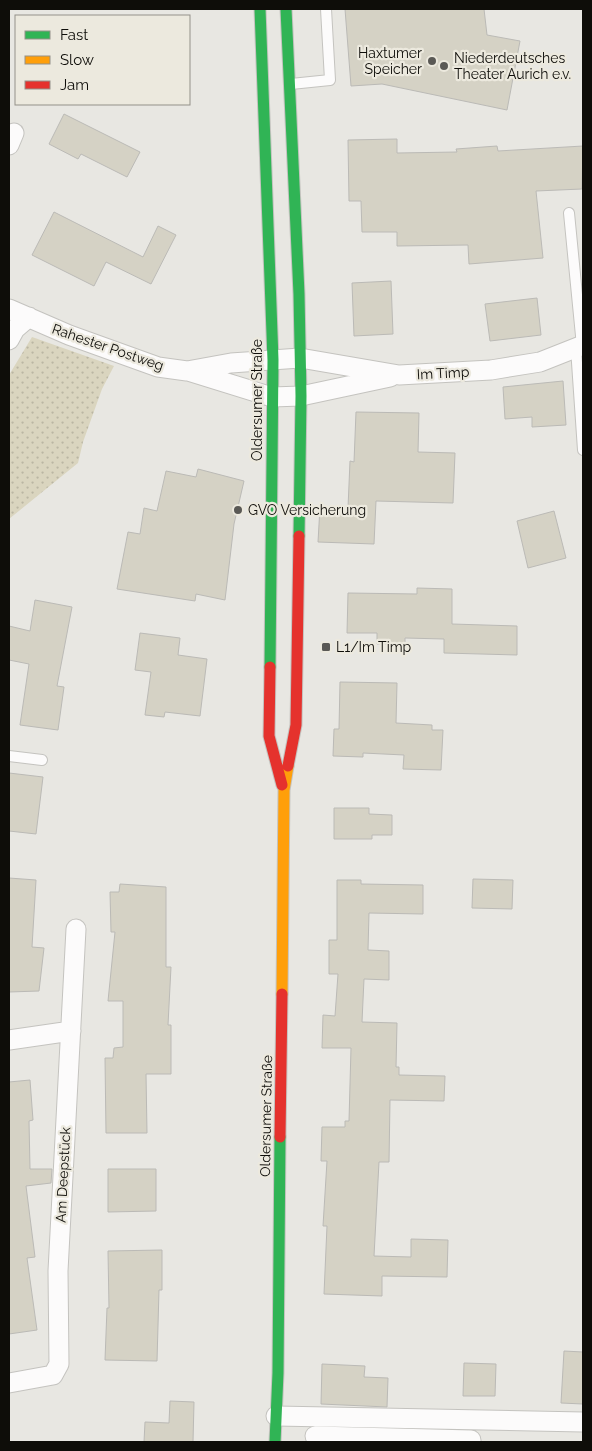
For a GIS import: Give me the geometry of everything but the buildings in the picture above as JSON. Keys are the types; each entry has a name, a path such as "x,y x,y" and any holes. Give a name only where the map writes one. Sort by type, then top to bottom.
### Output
{"main road":[{"name":"Oldersumer Straße","path":"260,9 276,85 300,358 296,725 284,790 275,1442"},
{"name":"Oldersumer Straße","path":"284,790 269,736 276,85 286,9"}],"street":[{"name":"Rahester Postweg","path":"9,309 69,335 158,367 187,371 231,363 300,358"},
{"path":"9,340 15,329 29,317"},
{"name":"Im Timp","path":"300,358 399,375 491,370 540,362 580,347"},
{"path":"187,371 272,397 300,396 399,375"},
{"name":"Am Deepstück","path":"9,1383 53,1375 59,1364 58,1271 76,929"},
{"path":"9,1040 71,1031"},
{"path":"276,1416 583,1422"},
{"path":"315,1436 471,1440 471,1442"}],"lane":[{"path":"276,85 330,80 326,9"},
{"path":"568,213 580,347 583,450"},
{"path":"9,756 42,760"}],"shaded area":[{"path":"32,337 114,366 102,389 83,442 78,463 9,519 9,375"}],"traffic: fast":[{"path":"260,9 273,360 270,667"},
{"path":"286,9 299,294 301,396 299,536"},
{"path":"275,1442 278,1373 280,1137"}],"traffic: slow":[{"path":"282,994 284,790 288,766"}],"traffic: jam":[{"path":"288,766 296,725 299,536"},
{"path":"270,667 269,736 282,785"},
{"path":"280,1137 282,994"}],"place":[{"name":"Haxtumer Speicher","path":"432,61"},
{"name":"Niederdeutsches Theater Aurich e.v.","path":"444,66"},
{"name":"GVO Versicherung","path":"238,510"},
{"name":"L1/Im Timp","path":"326,647"}]}
